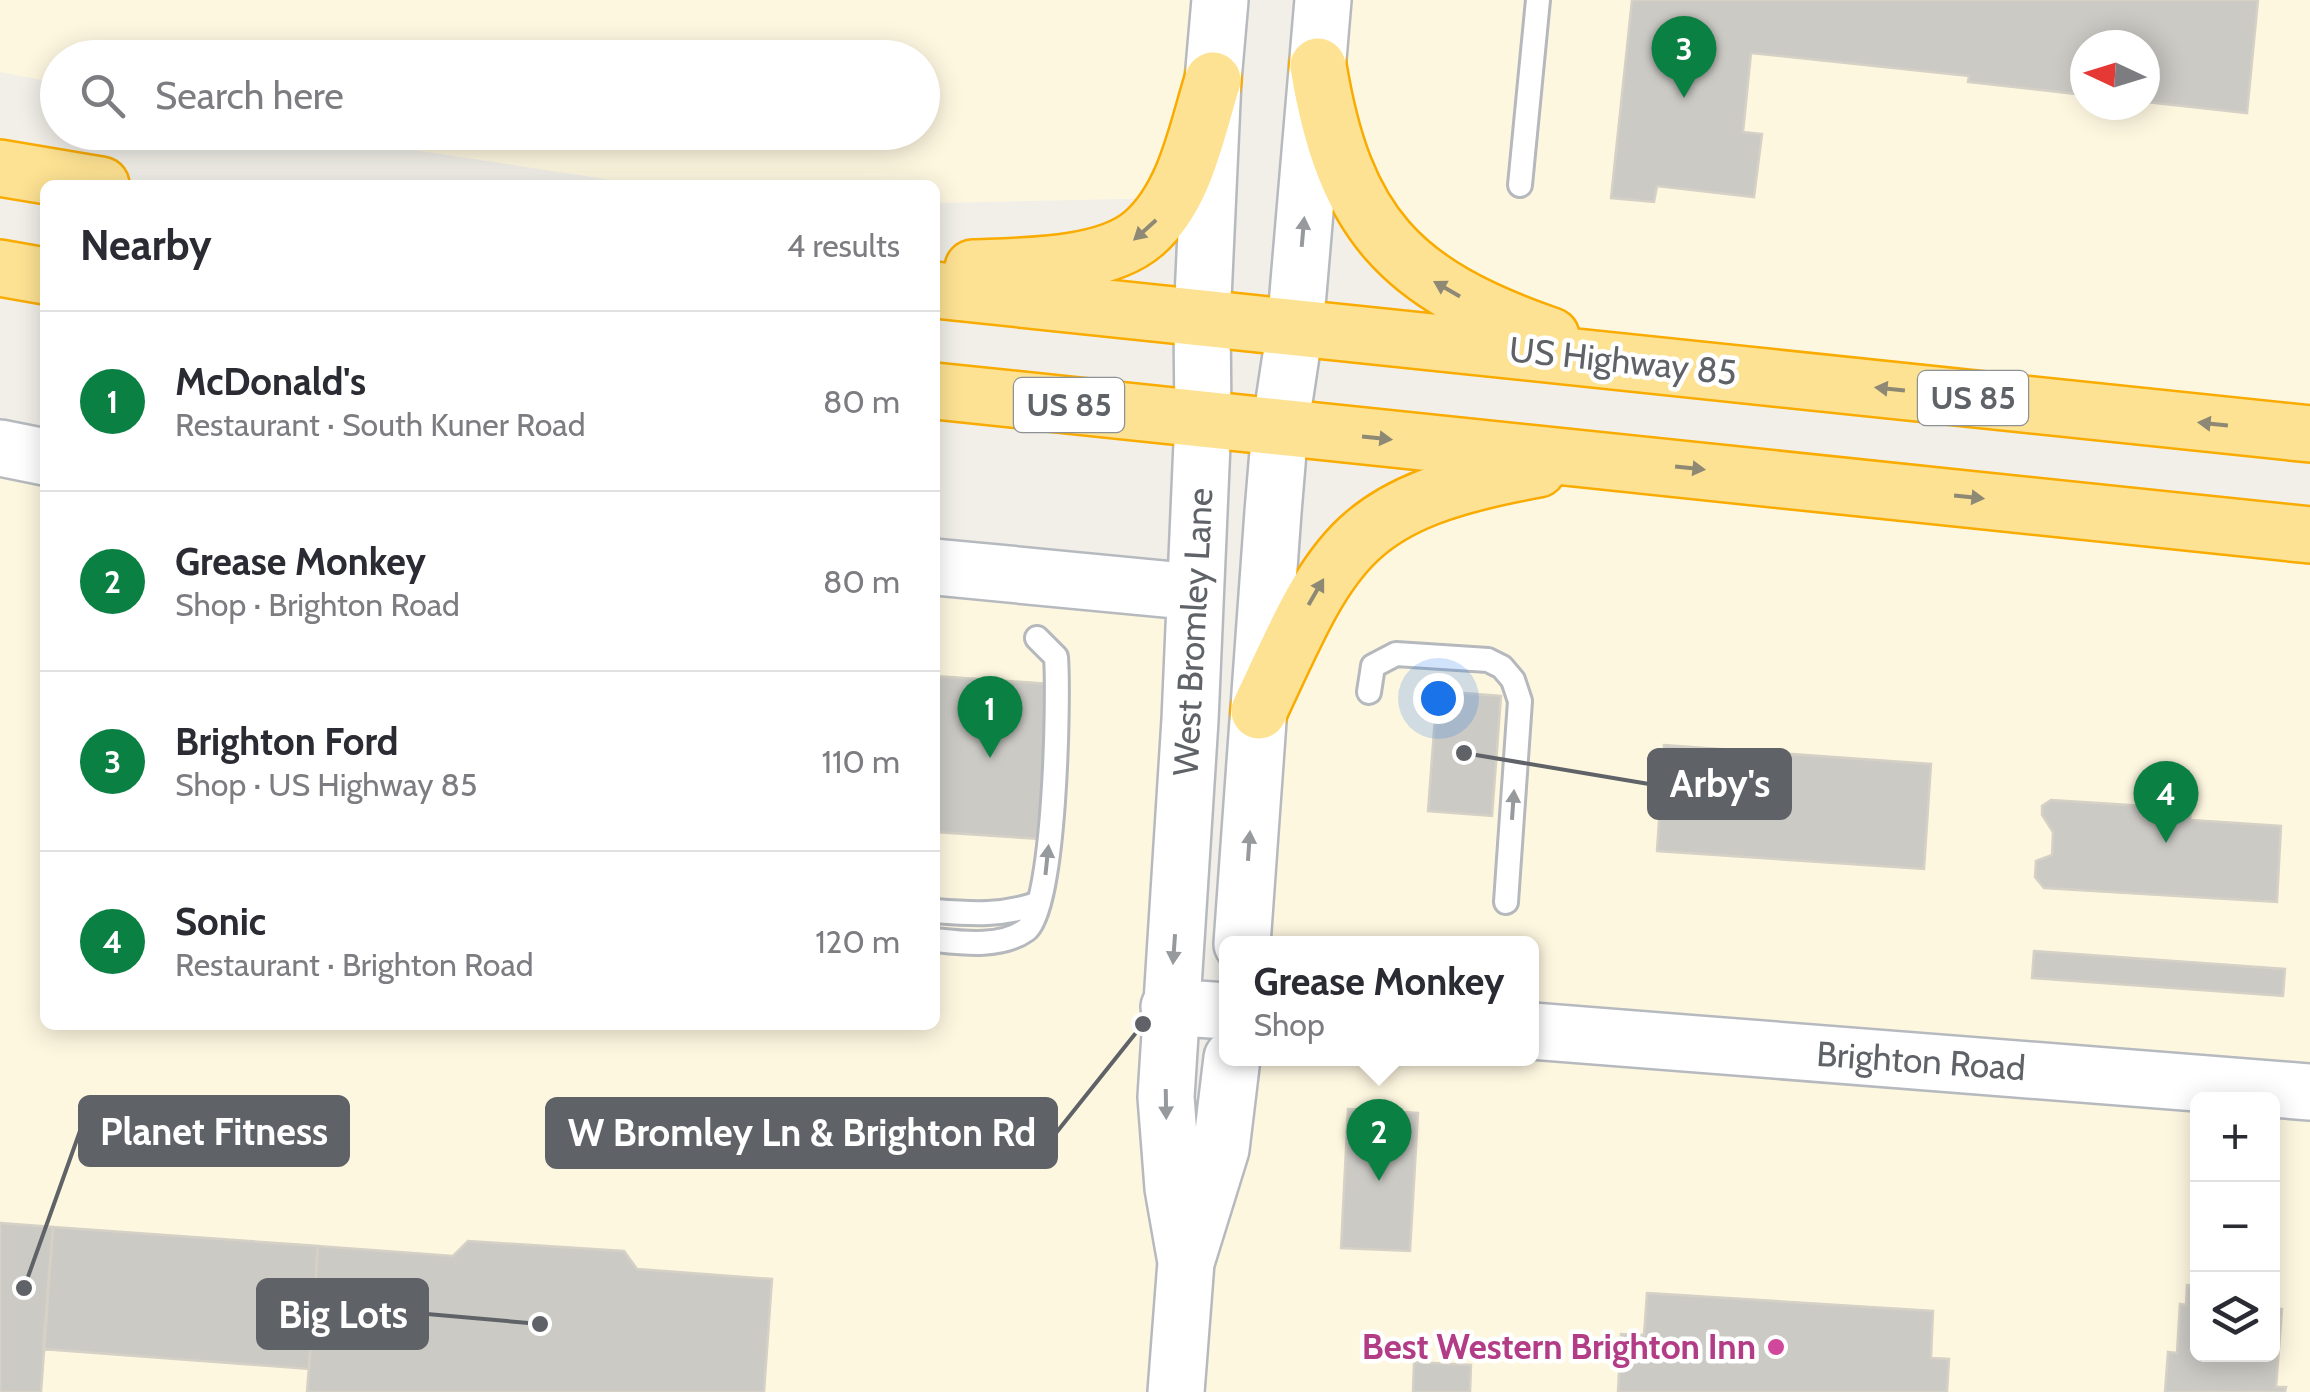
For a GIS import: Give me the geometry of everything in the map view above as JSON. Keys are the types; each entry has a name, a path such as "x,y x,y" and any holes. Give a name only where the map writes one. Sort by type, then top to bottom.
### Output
{"highway":[{"path":"1318,66 1330,129 1351,187 1368,218 1403,260 1496,314 1552,337 1635,362"},
{"path":"940,268 1062,262 1106,252 1142,235 1172,198 1213,80"},
{"path":"0,168 71,180"},
{"path":"0,268 40,275"},
{"name":"US Highway 85","path":"940,291 2310,434"},
{"name":"US 85","path":"940,392 2310,535"},
{"path":"1259,712 1320,585 1343,552 1380,520 1403,506 1447,489 1593,458"}],"main road":[{"name":"West Bromley Lane","path":"1186,1262 1168,1145 1166,1097 1190,720 1203,420 1202,320 1220,0"},
{"name":"West Bromley Lane","path":"1243,936 1280,428 1295,329 1323,0"},
{"path":"0,448 40,456"},
{"path":"940,567 1195,592"},
{"path":"1169,1007 1219,1011"},
{"name":"Brighton Road","path":"1539,1033 2310,1092"},
{"name":"West Bromley Lane","path":"1176,1392 1186,1262 1221,1149 1231,1066"}],"lane":[{"path":"1520,186 1538,0"},
{"path":"940,941 973,944 1026,930 1039,903 1046,872 1058,681 1056,657 1037,638"},
{"path":"1369,692 1373,666 1396,654 1488,660 1502,667 1513,680 1520,701 1506,902"},
{"path":"940,911 990,915 1016,912 1039,903"}],"shaded area":[{"path":"0,0 1221,0 1172,198 940,203 940,180 611,180 415,150 940,150 940,40 40,40 40,80 0,72"},
{"path":"1323,0 2310,0 2310,434 1635,362 1422,274 1318,66"},
{"path":"0,448 40,456 40,1030 940,1030 940,567 1195,592 1173,1188 1229,1066 1539,1066 1539,936 1243,936 1259,711 1313,596 1496,477 2310,535 2310,1392 0,1392"}],"building":[{"path":"1632,0 2258,0 2247,113 2160,104 2160,30 2070,30 2070,93 1968,82 1969,76 1751,53 1743,132 1762,134 1754,197 1657,186 1654,202 1611,198"},
{"path":"940,676 1051,684 1040,839 940,832"},
{"path":"1437,691 1501,696 1492,816 1428,811"},
{"path":"1664,745 1931,764 1924,869 1657,851"},
{"path":"2051,800 2191,809 2190,820 2281,826 2277,902 2044,888 2035,877 2036,861 2052,855 2053,832 2042,815 2042,806"},
{"path":"2034,951 2285,969 2283,996 2032,978"},
{"path":"1348,1109 1418,1113 1410,1251 1341,1248"},
{"path":"0,1223 53,1227 41,1392 0,1392"},
{"path":"53,1227 318,1246 309,1369 43,1349"},
{"path":"468,1241 624,1251 637,1269 772,1279 764,1392 307,1392 318,1246 453,1256"},
{"path":"2190,1285 2190,1362 2278,1362 2276,1387 2286,1387 2285,1392 2165,1392 2168,1352 2177,1353 2180,1304 2186,1305"},
{"name":"Best Western Brighton Inn","path":"1647,1293 1933,1311 1931,1358 1949,1359 1947,1392 1618,1392 1621,1334 1644,1335"},
{"path":"1414,1362 1471,1365 1470,1392 1413,1392"}],"place":[{"name":"Brighton Ford","path":"1684,98"},
{"name":"Arby's","path":"1464,753"},
{"name":"McDonald's","path":"990,758"},
{"name":"Sonic","path":"2166,843"},
{"name":"W Bromley Ln & Brighton Rd","path":"1143,1024"},
{"name":"Grease Monkey","path":"1379,1181"},
{"name":"Planet Fitness","path":"24,1288"},
{"name":"Big Lots","path":"540,1324"},
{"name":"Best Western Brighton Inn","path":"1776,1347"}]}
